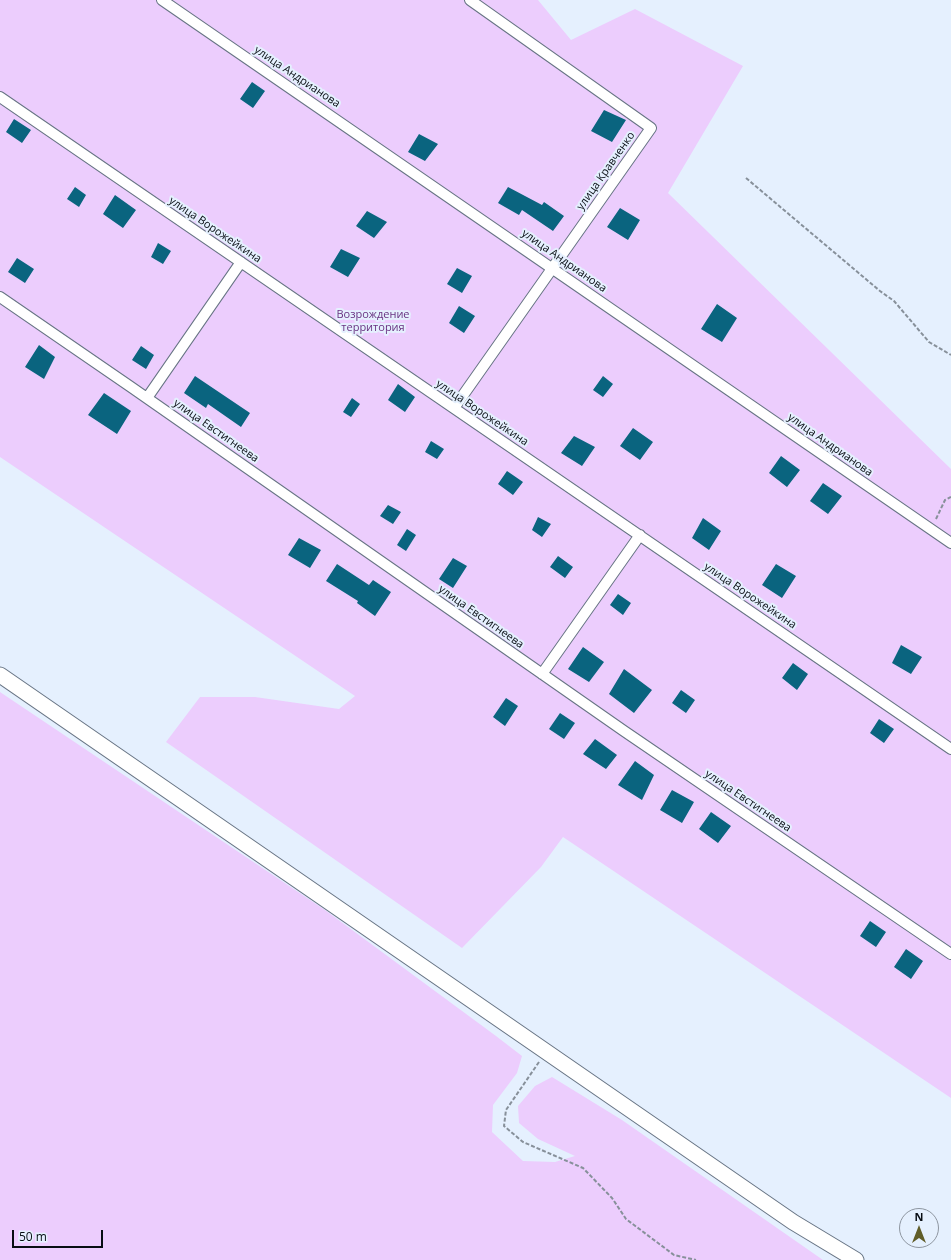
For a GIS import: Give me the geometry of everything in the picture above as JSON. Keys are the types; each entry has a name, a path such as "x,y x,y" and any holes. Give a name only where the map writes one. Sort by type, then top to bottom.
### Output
{"main road":[{"path":"0,675 793,1222 856,1260"}],"street":[{"name":"улица Андрианова","path":"162,0 951,543"},
{"name":"улица Кравченко","path":"454,408 650,128 470,0"},
{"name":"улица Ворожейкина","path":"0,97 951,749"},
{"path":"147,398 241,262"},
{"name":"улица Евстигнеева","path":"0,297 542,674 951,954"},
{"path":"542,674 640,535"}],"path":[{"path":"746,178 880,291 894,301 929,342 951,355"},
{"path":"931,530 945,500 951,497"},
{"path":"546,1051 506,1110 504,1126 524,1142 583,1168 612,1198 626,1219 674,1255 696,1260"}],"green space":[{"name":"Возрождение территория","path":"0,0 538,0 571,40 635,9 743,66 668,193 951,469 951,1098 563,837 541,867 462,948 166,742 200,697 255,697 339,709 355,696 0,457"},
{"path":"0,692 325,910 522,1056 517,1073 493,1105 492,1132 523,1161 555,1162 575,1156 538,1139 519,1123 518,1106 535,1086 552,1077 622,1120 823,1260 0,1260"}],"building":[{"path":"252,82 265,91 253,108 240,99"},
{"path":"604,110 626,120 612,142 591,131"},
{"path":"14,119 31,130 22,143 6,132"},
{"path":"419,134 438,144 425,161 408,152"},
{"path":"75,187 86,195 79,207 67,199"},
{"path":"508,187 542,205 544,202 564,216 553,231 522,210 519,215 498,203"},
{"path":"115,195 136,210 123,228 103,214"},
{"path":"620,208 640,220 628,240 607,227"},
{"path":"367,211 387,222 374,238 356,226"},
{"path":"158,243 171,251 163,264 151,257"},
{"path":"341,249 360,258 348,277 330,267"},
{"path":"17,258 34,269 25,283 8,272"},
{"path":"457,268 472,276 462,293 447,284"},
{"path":"717,304 737,318 722,342 701,329"},
{"path":"459,306 475,316 464,333 449,323"},
{"path":"39,345 55,357 44,379 25,367"},
{"path":"141,346 154,355 146,369 132,360"},
{"path":"195,376 250,413 241,427 208,404 206,408 184,393"},
{"path":"603,376 613,384 603,397 593,390"},
{"path":"398,384 415,397 405,412 388,400"},
{"path":"104,393 131,411 117,434 88,415"},
{"path":"352,398 360,404 351,417 343,412"},
{"path":"633,428 653,442 640,460 620,446"},
{"path":"574,436 595,447 582,466 561,453"},
{"path":"431,441 444,449 437,459 425,452"},
{"path":"781,456 800,470 787,487 769,473"},
{"path":"507,471 523,482 513,495 498,484"},
{"path":"823,483 842,496 828,514 810,501"},
{"path":"388,505 401,512 393,524 380,516"},
{"path":"538,517 551,524 542,537 532,530"},
{"path":"703,518 721,531 709,550 692,538"},
{"path":"407,529 416,535 406,551 397,545"},
{"path":"299,538 321,550 310,568 288,555"},
{"path":"558,556 573,567 565,578 550,567"},
{"path":"453,558 467,566 453,588 439,579"},
{"path":"337,564 369,585 373,580 391,592 375,616 357,603 358,601 326,581"},
{"path":"776,564 796,576 782,598 762,585"},
{"path":"618,594 631,603 623,615 610,605"},
{"path":"901,645 922,657 911,674 892,663"},
{"path":"583,647 604,662 589,682 568,669"},
{"path":"793,663 808,674 797,690 782,678"},
{"path":"624,669 652,690 634,713 609,694"},
{"path":"681,690 695,700 686,713 672,703"},
{"path":"506,698 518,706 505,726 493,717"},
{"path":"560,713 575,723 564,739 549,729"},
{"path":"879,719 894,729 884,743 870,733"},
{"path":"595,739 617,755 606,769 583,754"},
{"path":"635,761 654,775 642,800 618,785"},
{"path":"672,790 694,802 682,823 660,810"},
{"path":"711,812 731,826 718,843 699,829"},
{"path":"870,921 886,932 876,947 860,936"},
{"path":"906,949 923,961 911,979 894,967"}]}
